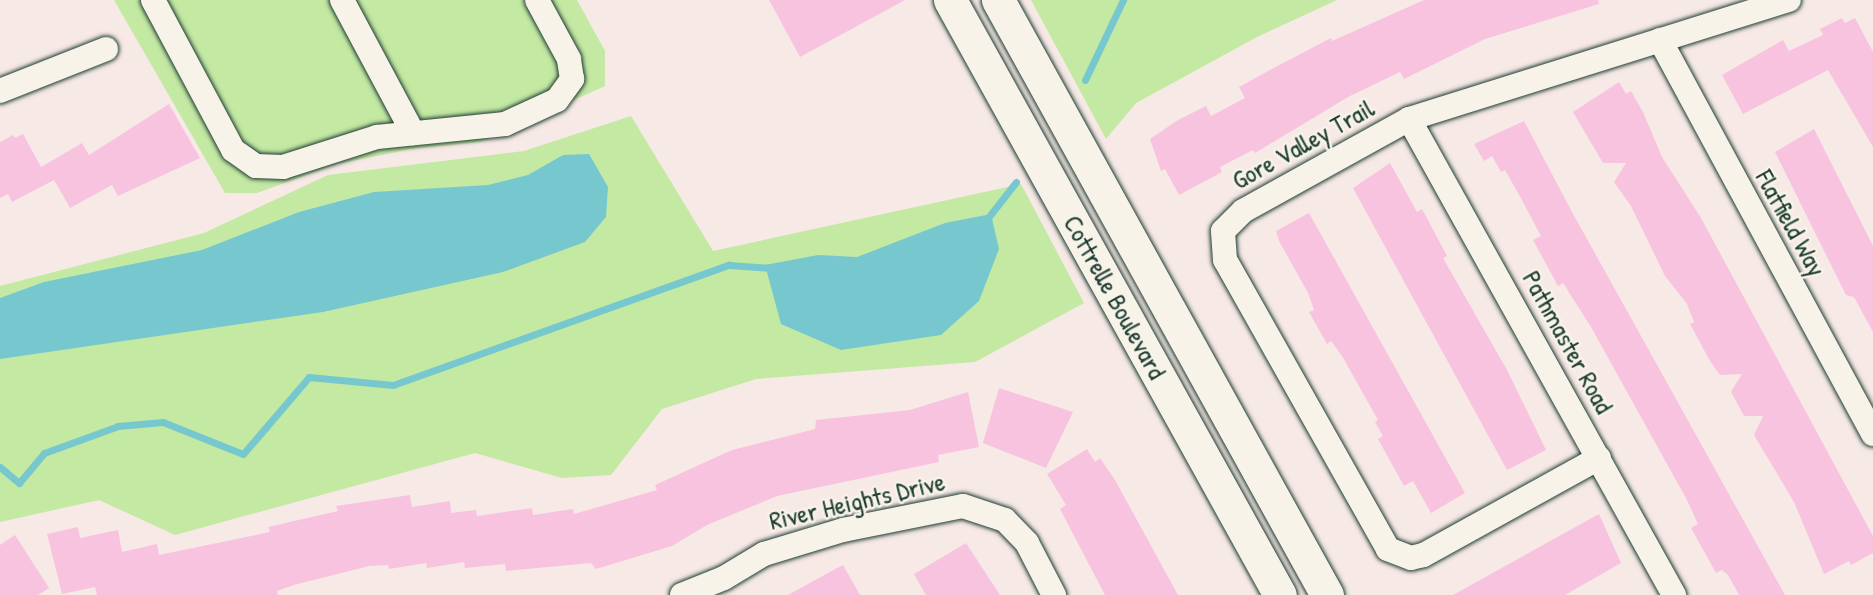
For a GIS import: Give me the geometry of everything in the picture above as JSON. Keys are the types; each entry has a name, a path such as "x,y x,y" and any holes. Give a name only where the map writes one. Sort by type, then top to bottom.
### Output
{"main road":[{"name":"Cottrelle Boulevard","path":"950,0 1280,595"},
{"name":"Cottrelle Boulevard","path":"998,0 1327,595"}],"street":[{"path":"153,0 233,150 256,166 283,166 377,137 505,124 557,100 572,79 569,59 537,0"},
{"path":"342,0 413,134"},
{"name":"Gore Valley Trail","path":"1599,458 1423,555 1411,558 1388,549 1372,525 1225,260 1223,232 1242,211 1409,119 1789,0"},
{"name":"Flatfield Way","path":"1660,40 1873,434"},
{"path":"0,91 106,49"},
{"name":"Pathmaster Road","path":"1409,119 1674,595"},
{"name":"River Heights Drive","path":"682,595 729,586 764,554 843,530 963,506 1005,520 1027,543 1054,595"}],"green space":[{"path":"114,0 577,0 605,51 605,86 481,142 411,149 337,164 257,193 225,193"},
{"path":"1031,0 1337,0 1257,37 1136,103 1106,139"},
{"path":"631,116 713,251 1021,184 1084,303 975,362 756,379 662,409 611,475 562,478 475,453 175,535 99,500 0,522 0,286 204,233 328,175 524,151"}],"water":[{"path":"589,154 608,187 606,217 585,242 503,272 323,312 0,359 0,298 44,282 202,250 299,212 374,192 488,185 528,175 563,155"},
{"path":"991,214 999,249 979,301 941,335 841,350 781,324 765,265 818,255 857,257 945,223"}],"building":[{"path":"769,0 905,0 800,57"},
{"path":"1424,0 1598,0 1599,4 1485,39 1404,79 1400,72 1348,97 1255,153 1253,150 1220,167 1222,172 1179,195 1165,169 1161,171 1150,139 1178,120 1206,106 1211,116 1245,98 1239,87 1268,71 1331,38 1332,41"},
{"path":"1842,18 1845,23 1855,18 1873,52 1873,147 1828,70 1743,114 1722,75 1783,40 1789,51 1823,35 1820,29"},
{"path":"1619,82 1626,94 1631,91 1643,112 1662,157 1701,218 1873,536 1873,553 1851,565 1849,561 1824,574 1794,502 1754,435 1763,416 1744,416 1731,392 1742,374 1720,375 1710,361 1690,324 1694,322 1687,304 1665,276 1631,206 1614,182 1626,163 1603,163 1573,112"},
{"path":"169,104 200,158 118,196 112,185 70,208 54,180 12,202 8,194 0,198 0,142 13,135 15,138 23,134 41,167 82,143 89,155"},
{"path":"1524,121 1785,595 1739,595 1728,575 1722,570 1716,573 1691,528 1698,524 1687,500 1591,327 1563,283 1558,286 1533,240 1541,236 1505,170 1501,172 1492,156 1484,161 1474,144"},
{"path":"1814,129 1873,246 1873,332 1854,297 1846,295 1775,152"},
{"path":"1390,163 1417,212 1422,209 1447,256 1443,258 1507,370 1546,450 1507,470 1353,188"},
{"path":"1309,213 1465,493 1431,513 1413,481 1404,486 1378,439 1383,436 1375,422 1378,420 1342,356 1331,341 1327,344 1309,312 1314,310 1308,293 1279,241 1276,231"},
{"path":"999,388 1073,412 1046,468 983,443"},
{"path":"968,392 979,447 938,455 939,462 777,496 707,525 672,546 596,569 591,563 506,571 505,564 465,568 464,562 427,568 426,563 389,569 388,565 369,566 294,585 277,591 278,595 97,595 95,587 62,594 47,534 78,527 80,538 118,530 122,552 157,544 159,555 270,532 268,527 338,511 336,506 410,495 412,507 450,501 451,513 476,510 477,516 532,508 533,515 573,509 574,514 657,490 655,485 732,450 815,429 816,420 910,410"},
{"path":"1087,449 1095,462 1100,458 1115,480 1178,595 1105,595 1060,509 1066,505 1047,474"},
{"path":"1599,514 1621,563 1565,595 1453,595"},
{"path":"15,535 49,588 38,595 0,595 0,545"},
{"path":"966,543 1000,595 926,595 914,574"},
{"path":"843,565 860,595 788,595 828,573"}],"waterway":[{"path":"1085,80 1123,0"},
{"path":"987,219 1016,182"},
{"path":"0,467 19,483 44,453 118,426 163,422 243,454 309,377 393,385 729,265 772,268"}]}
